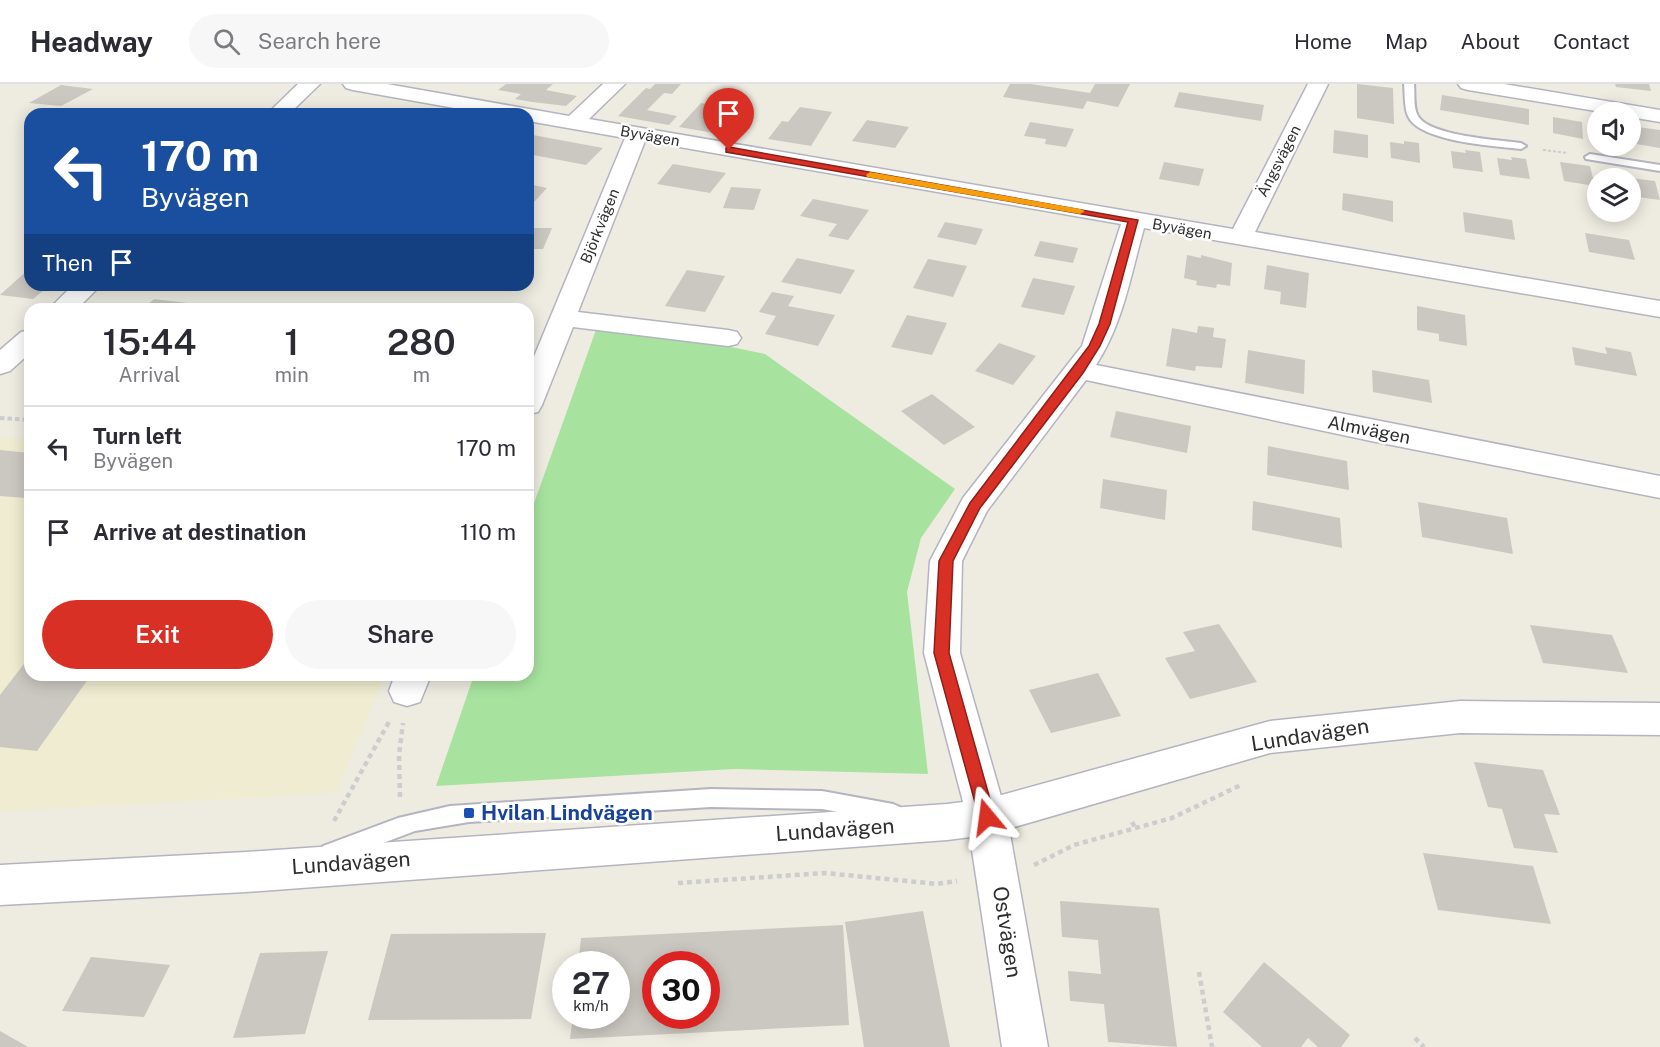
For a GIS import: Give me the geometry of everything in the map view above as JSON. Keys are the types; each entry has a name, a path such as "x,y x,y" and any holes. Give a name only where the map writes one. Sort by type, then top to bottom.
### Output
{"street":[{"path":"284,108 310,84"},
{"path":"353,84 489,108"},
{"path":"573,123 615,84"},
{"name":"Ängsvägen","path":"1240,239 1318,84"},
{"path":"1468,84 1660,116"},
{"name":"Byvägen","path":"534,116 1240,239 1660,309"},
{"name":"Björkvägen","path":"534,390 637,134"},
{"name":"Ostvägen","path":"1025,1047 967,820 942,653 946,561 974,506 1095,346 1104,324 1134,220"},
{"path":"68,303 82,291"},
{"path":"563,318 728,338"},
{"path":"0,365 24,343"},
{"name":"Almvägen","path":"1079,370 1371,431 1660,487"},
{"name":"Lundavägen","path":"0,885 246,872 967,820 1270,737 1460,717 1660,719"}],"lane":[{"path":"1409,84 1413,118 1421,126 1435,132 1521,146"},
{"path":"1590,157 1660,168"}],"path":[{"path":"1521,146 1590,157"},
{"path":"0,418 24,420"},
{"path":"401,807 399,754 410,683"},
{"path":"332,824 410,683"},
{"path":"1132,822 1136,829"},
{"path":"1199,972 1212,1047"},
{"path":"1415,1038 1424,1047"}],"shaded area":[{"path":"0,437 24,439 24,681 383,681 337,793 0,812"}],"green space":[{"path":"597,327 702,341 765,354 955,489 921,538 907,592 928,774 734,769 436,786 472,681 534,681 534,503"}],"building":[{"path":"506,84 553,84 546,90 577,96 566,106 532,102 515,99 521,94 498,90"},
{"path":"655,84 681,84 672,94 664,93 647,110 677,116 669,125 618,116 646,88 650,89"},
{"path":"1010,84 1031,84 1090,93 1095,84 1130,84 1118,107 1087,101 1083,109 1003,97"},
{"path":"1357,84 1393,88 1394,124 1357,118"},
{"path":"1615,84 1649,84 1651,91 1616,87"},
{"path":"61,85 93,89 61,106 29,103"},
{"path":"1179,92 1264,105 1261,121 1174,107"},
{"path":"1442,95 1529,109 1529,125 1440,110"},
{"path":"701,103 721,107 709,120 734,124 725,135 679,127"},
{"path":"800,107 832,112 811,146 768,139 782,121 788,122"},
{"path":"1553,117 1582,122 1583,139 1553,133"},
{"path":"867,120 909,127 895,148 852,141"},
{"path":"1030,122 1074,129 1066,147 1045,144 1046,139 1024,136"},
{"path":"1641,127 1660,130 1660,148 1641,145"},
{"path":"1334,130 1368,135 1368,158 1333,153"},
{"path":"534,135 603,148 586,165 534,155"},
{"path":"1404,141 1419,143 1420,163 1391,158 1390,142 1404,144"},
{"path":"1465,150 1480,152 1483,172 1453,168 1451,151 1466,153"},
{"path":"1511,157 1526,159 1530,179 1500,175 1497,158 1512,160"},
{"path":"1164,162 1204,169 1199,186 1159,179"},
{"path":"1560,162 1590,166 1590,168 1587,168 1587,185 1564,181"},
{"path":"673,164 726,173 710,193 657,184"},
{"path":"1641,179 1655,181 1660,200 1641,197"},
{"path":"534,185 547,188 534,202"},
{"path":"731,187 761,189 754,210 723,208"},
{"path":"1343,193 1393,201 1393,222 1342,210"},
{"path":"813,199 869,210 848,240 828,236 837,224 800,216"},
{"path":"1463,212 1512,220 1515,240 1465,232"},
{"path":"945,222 983,229 976,245 937,237"},
{"path":"534,228 552,228 543,249 534,249"},
{"path":"1585,233 1629,240 1635,260 1589,252"},
{"path":"1040,241 1078,248 1073,263 1034,256"},
{"path":"1187,255 1201,258 1201,255 1232,263 1230,286 1217,284 1216,288 1196,285 1197,281 1184,278"},
{"path":"797,258 855,270 841,294 781,282"},
{"path":"928,259 967,266 953,297 913,288"},
{"path":"1267,265 1309,273 1306,308 1280,304 1281,292 1264,289"},
{"path":"687,270 725,276 705,312 665,306"},
{"path":"24,273 24,291 43,291 33,299 0,295"},
{"path":"1033,278 1075,286 1064,315 1021,307"},
{"path":"772,292 794,296 788,306 835,315 818,346 765,334 776,316 759,312"},
{"path":"154,299 188,303 150,303"},
{"path":"1417,306 1465,315 1467,346 1439,341 1439,334 1417,330"},
{"path":"907,315 947,323 932,355 891,347"},
{"path":"1198,326 1214,328 1213,337 1226,339 1222,368 1196,366 1195,371 1166,366 1172,328 1197,333"},
{"path":"999,343 1036,356 1013,385 975,371"},
{"path":"1572,347 1607,354 1605,347 1631,352 1637,376 1575,365"},
{"path":"1248,350 1305,360 1304,394 1245,383"},
{"path":"1372,370 1429,380 1432,403 1373,392"},
{"path":"932,394 975,427 944,445 901,411"},
{"path":"1116,411 1191,426 1187,453 1110,437"},
{"path":"1268,446 1347,461 1349,490 1267,475"},
{"path":"0,450 24,452 24,498 0,496"},
{"path":"1103,479 1167,490 1165,520 1100,508"},
{"path":"1253,501 1340,518 1342,548 1252,530"},
{"path":"1418,502 1507,518 1513,554 1422,537"},
{"path":"1219,624 1257,682 1190,699 1165,658 1195,651 1183,632"},
{"path":"1530,625 1612,635 1628,673 1543,663"},
{"path":"24,664 24,681 87,681 37,751 0,747 0,695"},
{"path":"1098,673 1121,716 1051,733 1029,690"},
{"path":"1474,762 1543,770 1560,815 1544,814 1558,853 1514,848 1502,809 1488,807"},
{"path":"1423,853 1533,866 1551,924 1438,910"},
{"path":"1060,901 1159,908 1177,1047 1108,1042 1104,1004 1070,1001 1068,971 1101,974 1098,940 1062,937"},
{"path":"923,911 950,1047 864,1047 845,922"},
{"path":"843,925 849,1025 570,1039 571,1029 630,1029 630,951 580,951 581,938"},
{"path":"546,933 531,1019 368,1020 391,934"},
{"path":"328,951 305,1034 233,1038 260,953"},
{"path":"91,957 170,965 144,1017 62,1011"},
{"path":"1264,962 1350,1035 1341,1047 1318,1047 1308,1038 1301,1047 1262,1047 1223,1012"},
{"path":"0,1031 28,1047 0,1047"}],"slow traffic":[{"path":"870,175 1080,211"}],"place":[{"name":"Hvilan Lindvägen","path":"469,813"}],"route":[{"path":"729,150 1134,220 1104,324 1095,346 974,506 946,561 942,653 987,817"}]}
